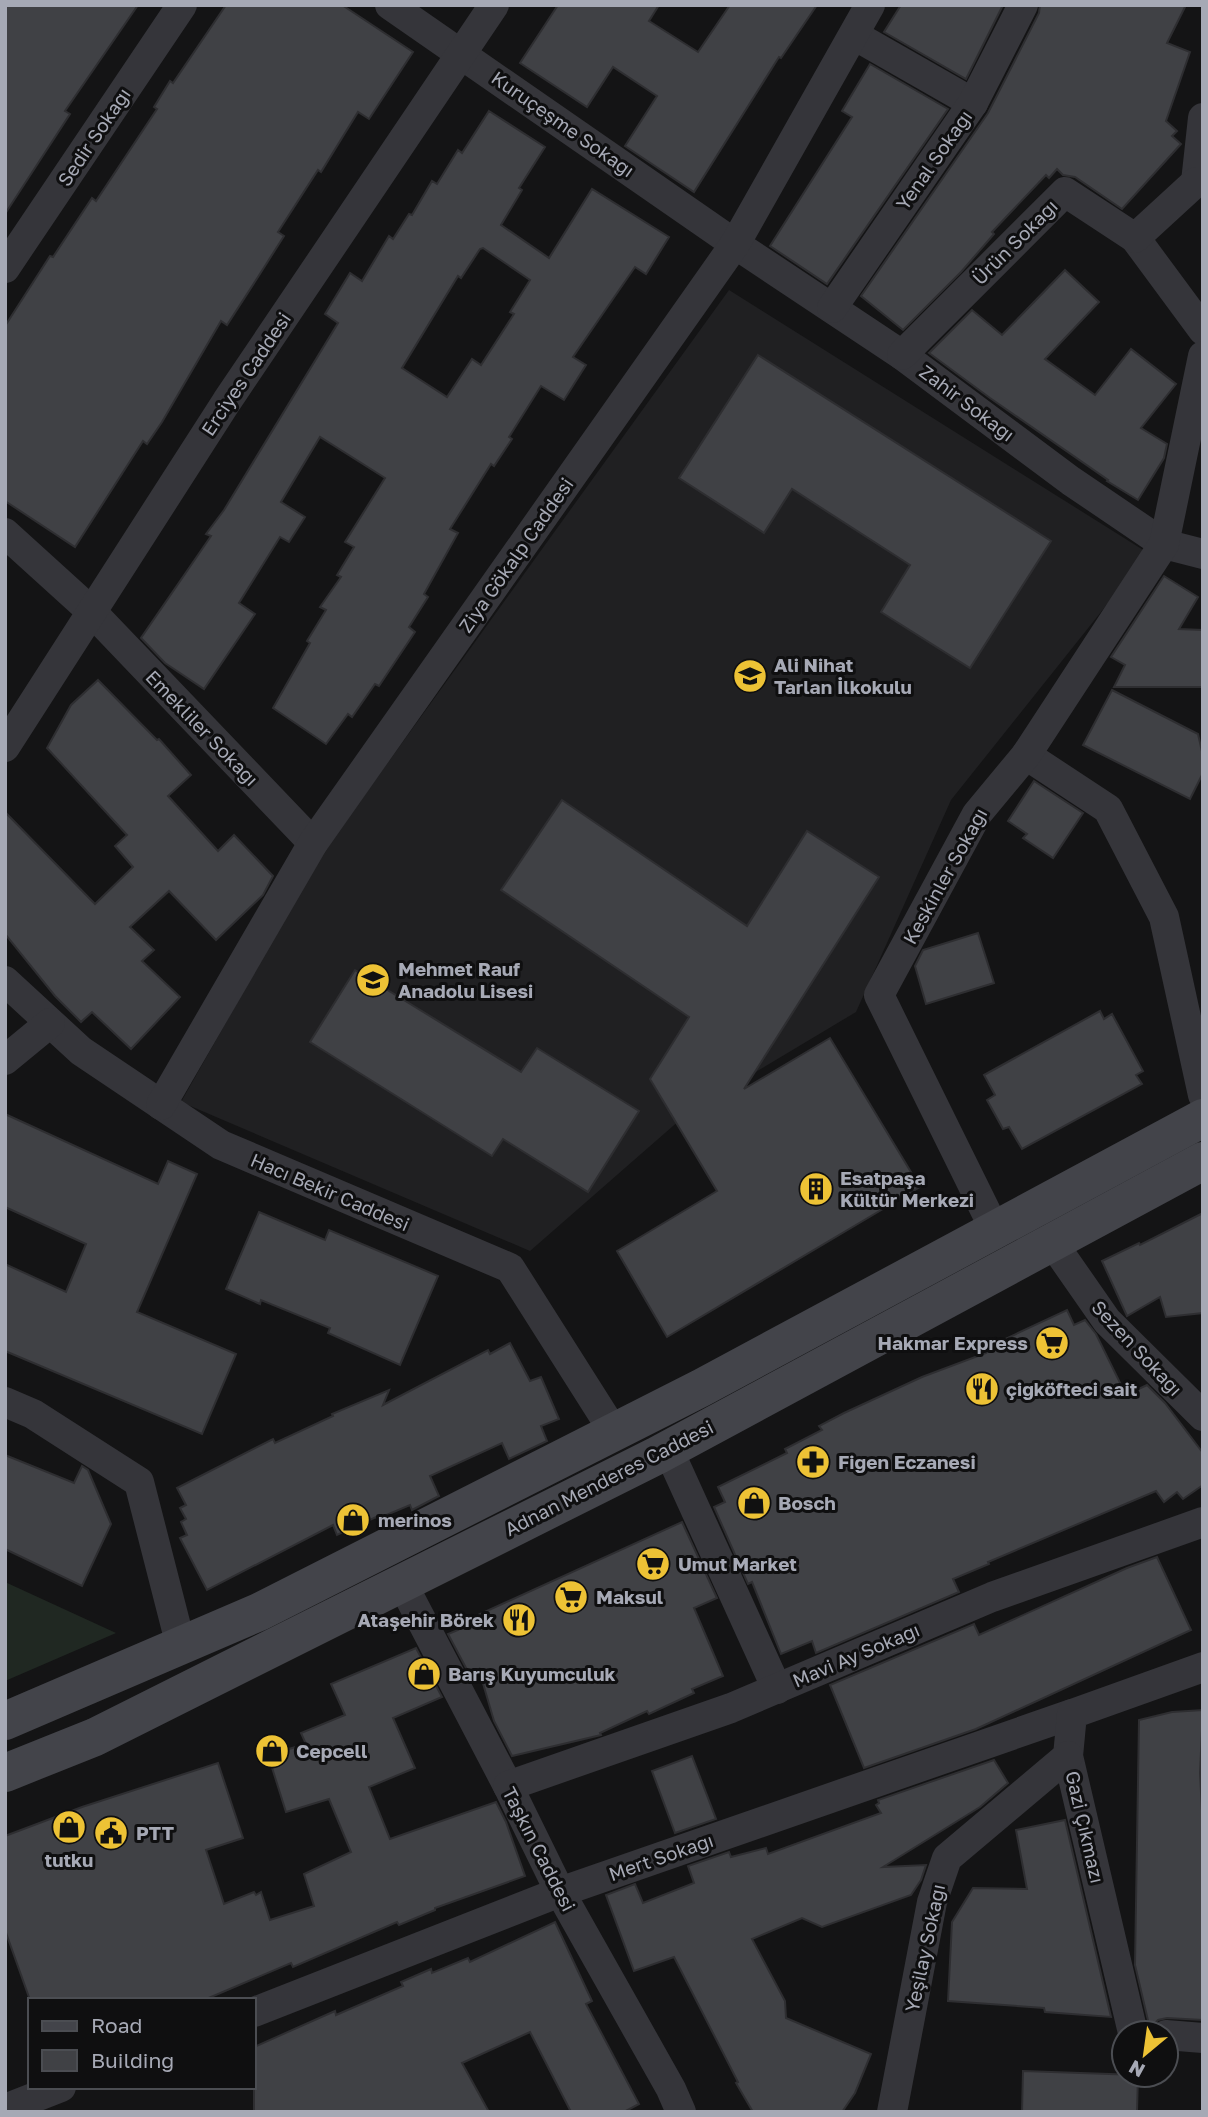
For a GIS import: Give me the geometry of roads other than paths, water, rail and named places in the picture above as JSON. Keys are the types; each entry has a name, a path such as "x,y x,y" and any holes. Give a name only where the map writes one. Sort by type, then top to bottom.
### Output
{"street":[{"name":"Sedir Sokağı","path":"5,268 182,5"},
{"name":"Kuruçeşme Sokağı","path":"390,5 735,244"},
{"name":"Erciyes Caddesi","path":"5,747 227,401 494,5"},
{"name":"Ziya Gökalp Caddesi","path":"161,1105 313,843 735,244 870,5"},
{"name":"Yenal Sokağı","path":"832,308 973,103 1023,5"},
{"path":"854,35 973,103"},
{"path":"1203,117 1200,182 1135,238 1203,330"},
{"name":"Ürün Sokağı","path":"902,355 1065,192 1135,238"},
{"name":"Zahir Sokağı","path":"735,244 902,355 1070,481 1164,544 1203,554"},
{"path":"1164,544 1203,356"},
{"name":"Emekliler Sokağı","path":"5,533 92,612 313,843"},
{"name":"Keskinler Sokağı","path":"995,1230 879,995 977,814 1027,755 1164,544"},
{"path":"1027,755 1108,809 1164,917 1203,1095"},
{"name":"Hacı Bekir Caddesi","path":"5,981 80,1051 221,1145 510,1268 614,1432"},
{"path":"5,1060 50,1023"},
{"name":"Adnan Menderes Caddesi","path":"5,1721 259,1612 713,1382 1203,1118"},
{"name":"Adnan Menderes Caddesi","path":"5,1773 95,1737 668,1449 1203,1161"},
{"name":"Sezen Sokağı","path":"1052,1242 1107,1321 1203,1416"},
{"path":"5,1402 33,1414 139,1482 181,1646"},
{"path":"668,1449 777,1689"},
{"name":"Mavi Ay Sokağı","path":"508,1786 731,1708 992,1597 1203,1522"},
{"name":"Taşkın Caddesi","path":"402,1583 560,1892 671,2089 681,2112"},
{"path":"1072,1714 1203,1667"},
{"name":"Gazi Çıkmazı","path":"1072,1714 1068,1756 1130,2019"},
{"name":"Mert Sokağı","path":"256,2011 560,1892 1072,1714"},
{"name":"Yeşilay Sokağı","path":"892,2112 932,1902 947,1858 1068,1756"},
{"path":"1180,2036 1203,2038"},
{"path":"5,2109 56,2089"}],"place":[{"name":"Ali Nihat Tarlan İlkokulu","path":"750,676"},
{"name":"Mehmet Rauf Anadolu Lisesi","path":"373,980"},
{"name":"Esatpaşa Kültür Merkezi","path":"816,1189"},
{"name":"Hakmar Express","path":"1052,1343"},
{"name":"çiğköfteci sait","path":"982,1389"},
{"name":"Figen Eczanesi","path":"813,1462"},
{"name":"Bosch","path":"754,1503"},
{"name":"merinos","path":"353,1520"},
{"name":"Umut Market","path":"653,1564"},
{"name":"Maksul","path":"571,1597"},
{"name":"Ataşehir Börek","path":"519,1620"},
{"name":"Barış Kuyumculuk","path":"424,1674"},
{"name":"Cepcell","path":"272,1751"},
{"name":"tutku","path":"69,1827"},
{"name":"PTT","path":"111,1833"}]}
